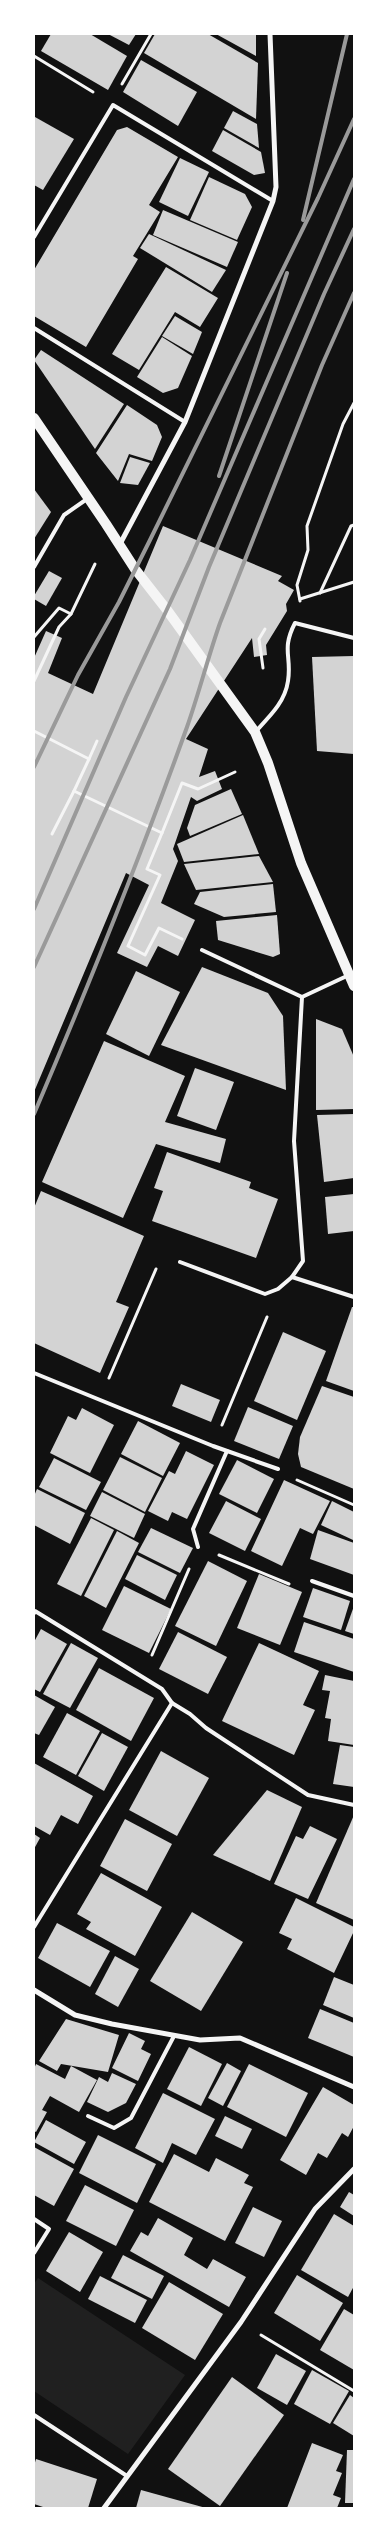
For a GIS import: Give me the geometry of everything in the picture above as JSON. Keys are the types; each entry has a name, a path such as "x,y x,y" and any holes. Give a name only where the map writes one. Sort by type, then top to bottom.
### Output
{"main road":[{"path":"34,418 135,569 255,732 268,763 301,863 354,986"}],"street":[{"path":"120,544 185,422 273,201 276,187 270,34"},
{"path":"34,1990 76,2014 112,2024 200,2040 240,2038 354,2088"},
{"path":"104,2508 241,2322 315,2209 354,2169"}],"lane":[{"path":"34,237 113,105 273,201"},
{"path":"34,328 185,422"},
{"path":"34,567 64,515 89,498"},
{"path":"255,732 278,708 288,682 287,639 295,624 354,638"},
{"path":"202,950 302,996 349,975"},
{"path":"180,1262 265,1294 278,1289 292,1277 303,1261 294,1140 302,996"},
{"path":"292,1277 354,1297"},
{"path":"34,1374 213,1446 278,1469"},
{"path":"198,1547 193,1529 227,1451"},
{"path":"312,1581 354,1596"},
{"path":"34,1613 35,1611 143,1676 162,1689 172,1702 206,1728 308,1795 354,1805"},
{"path":"34,1927 172,1702"},
{"path":"88,2116 114,2128 131,2118 174,2036"},
{"path":"34,2219 49,2229 34,2253"},
{"path":"34,2415 127,2476"}],"path":[{"path":"34,56 113,105 116,95 151,34"},
{"path":"301,605 297,585 308,550 307,526 344,424 354,403"},
{"path":"320,593 351,526 354,525"},
{"path":"34,682 59,627 71,614 95,564"},
{"path":"300,599 354,582"},
{"path":"34,637 59,608 71,614"},
{"path":"261,654 263,672"},
{"path":"34,731 89,758"},
{"path":"52,834 97,741"},
{"path":"159,928 145,955 128,946 160,875 147,869 182,782 198,789 235,772"},
{"path":"74,791 162,833"},
{"path":"100,1399 163,1255 180,1262"},
{"path":"213,1446 278,1289"},
{"path":"278,1469 290,1477 354,1505"},
{"path":"143,1676 198,1547 292,1584 306,1579 312,1581"},
{"path":"241,2322 354,2391"}],"shaded area":[{"path":"38,2278 185,2375 128,2454 34,2391 34,2284"}],"building":[{"path":"51,34 90,34 127,56 108,90 41,51"},
{"path":"108,34 136,34 129,45"},
{"path":"155,34 208,34 258,63 256,119 144,53"},
{"path":"216,34 256,34 256,56"},
{"path":"141,60 197,92 178,126 123,92"},
{"path":"233,111 257,124 259,148 224,128"},
{"path":"35,117 74,139 43,190 34,185"},
{"path":"127,127 178,157 149,205 160,212 133,256 138,259 86,347 34,316 34,270 117,130"},
{"path":"223,130 261,152 265,173 254,175 212,151"},
{"path":"180,158 209,172 188,216 159,202"},
{"path":"209,177 245,194 252,207 237,240 190,220"},
{"path":"163,210 238,242 227,267 153,235"},
{"path":"149,234 226,270 212,292 140,248"},
{"path":"166,267 218,298 200,327 175,312 139,370 112,354"},
{"path":"175,316 202,332 193,354 162,336"},
{"path":"162,337 192,356 178,388 163,393 137,377"},
{"path":"41,350 124,404 95,449 34,360"},
{"path":"127,405 157,425 162,437 152,461 129,454 118,481 96,453"},
{"path":"130,457 150,463 138,485 120,483"},
{"path":"34,489 51,512 34,539"},
{"path":"163,526 282,576 278,581 294,590 286,604 287,611 266,645 267,655 254,657 252,638 186,739 208,749 199,777 215,771 222,789 197,801 191,797 173,849 178,861 161,903 195,920 178,956 158,946 147,967 117,953 149,885 126,873 34,1092 34,658 46,631 62,638 48,673 93,694"},
{"path":"49,571 62,578 46,606 34,599 34,596"},
{"path":"354,656 354,754 317,751 312,657"},
{"path":"231,789 242,814 190,836 187,828 195,805"},
{"path":"243,815 259,854 184,862 177,844"},
{"path":"259,856 273,882 196,890 184,864"},
{"path":"273,884 276,912 224,917 194,904 200,892"},
{"path":"277,915 280,954 273,957 218,940 216,921"},
{"path":"202,967 268,993 283,1016 286,1090 161,1045"},
{"path":"136,971 180,992 149,1056 106,1034"},
{"path":"316,1019 342,1029 354,1057 354,1109 316,1110"},
{"path":"104,1041 185,1076 165,1122 226,1139 220,1163 156,1144 123,1218 42,1182"},
{"path":"195,1068 234,1082 216,1130 177,1116"},
{"path":"354,1114 354,1178 324,1182 317,1115"},
{"path":"167,1152 251,1182 249,1188 278,1199 256,1258 152,1221 163,1191 154,1188"},
{"path":"41,1191 144,1236 116,1302 129,1307 100,1373 34,1343 34,1208"},
{"path":"354,1194 354,1231 328,1234 325,1197"},
{"path":"352,1307 354,1307 354,1391 326,1381"},
{"path":"283,1332 326,1351 297,1420 254,1401"},
{"path":"181,1384 220,1400 211,1422 172,1406"},
{"path":"322,1386 354,1397 354,1489 301,1467 298,1454 300,1437"},
{"path":"248,1407 293,1426 279,1459 234,1441"},
{"path":"82,1408 114,1425 90,1473 50,1453 68,1416 76,1420"},
{"path":"138,1421 180,1443 163,1476 121,1454"},
{"path":"186,1451 214,1465 187,1519 172,1512 168,1521 148,1511 169,1471 175,1474"},
{"path":"120,1457 162,1478 145,1512 103,1490"},
{"path":"54,1458 101,1482 86,1510 39,1487"},
{"path":"237,1460 274,1479 257,1513 219,1494"},
{"path":"284,1480 330,1501 313,1534 300,1528 282,1566 251,1551"},
{"path":"37,1489 85,1513 70,1544 34,1525 34,1496"},
{"path":"102,1492 145,1514 134,1538 90,1516"},
{"path":"226,1501 261,1519 245,1551 209,1533"},
{"path":"332,1501 354,1512 353,1540 321,1525"},
{"path":"91,1518 114,1530 81,1596 57,1584"},
{"path":"151,1528 193,1548 180,1573 138,1552"},
{"path":"318,1530 354,1543 354,1575 310,1559"},
{"path":"117,1531 139,1543 106,1608 84,1596"},
{"path":"137,1555 177,1575 165,1600 125,1579"},
{"path":"208,1561 247,1581 216,1646 175,1626"},
{"path":"259,1574 302,1592 280,1645 237,1628"},
{"path":"124,1586 171,1609 149,1653 102,1630"},
{"path":"313,1588 350,1601 341,1630 303,1617"},
{"path":"354,1606 354,1634 345,1631"},
{"path":"304,1622 354,1639 354,1672 294,1652"},
{"path":"41,1629 67,1644 40,1692 34,1689 34,1642"},
{"path":"178,1632 227,1657 208,1694 159,1669"},
{"path":"71,1643 98,1658 70,1708 43,1694"},
{"path":"259,1643 319,1671 303,1705 315,1710 294,1755 222,1721"},
{"path":"99,1668 154,1698 131,1741 76,1710"},
{"path":"325,1675 354,1681 354,1745 328,1741 331,1719 325,1718 330,1691 322,1690"},
{"path":"34,1695 55,1707 39,1735 34,1733"},
{"path":"67,1713 100,1731 76,1775 43,1757"},
{"path":"102,1733 128,1747 104,1791 78,1776"},
{"path":"340,1745 354,1747 354,1787 333,1784"},
{"path":"161,1751 209,1778 177,1836 129,1810"},
{"path":"34,1763 93,1796 78,1824 61,1815 50,1835 34,1826"},
{"path":"267,1790 302,1807 270,1881 213,1855"},
{"path":"354,1815 354,1920 316,1903"},
{"path":"125,1819 172,1844 147,1891 100,1866"},
{"path":"310,1826 337,1839 308,1899 274,1884 296,1836 303,1839"},
{"path":"34,1834 40,1838 34,1849"},
{"path":"101,1873 162,1907 135,1956 86,1929 91,1922 77,1914"},
{"path":"296,1898 354,1927 354,1931 334,1973 287,1949 292,1939 279,1933"},
{"path":"192,1912 243,1942 201,2011 150,1981"},
{"path":"57,1923 110,1951 90,1987 38,1958"},
{"path":"115,1956 139,1969 118,2007 95,1994"},
{"path":"334,1977 354,1985 354,2018 323,2005"},
{"path":"320,2009 354,2023 354,2057 308,2038"},
{"path":"66,2019 119,2035 108,2072 61,2064 57,2071 39,2061"},
{"path":"129,2033 145,2041 141,2049 151,2054 138,2081 112,2068"},
{"path":"189,2047 222,2064 201,2106 167,2089"},
{"path":"227,2063 241,2071 223,2106 208,2098"},
{"path":"36,2064 65,2079 71,2066 97,2080 79,2112 50,2096 42,2110 47,2112 36,2132 34,2131 34,2069"},
{"path":"249,2064 308,2093 286,2137 227,2107"},
{"path":"112,2073 136,2084 126,2103 108,2112 87,2102 99,2077 108,2082"},
{"path":"323,2087 354,2105 354,2126 348,2137 342,2133 327,2158 318,2153 306,2175 280,2160"},
{"path":"163,2093 215,2119 196,2155 172,2143 163,2163 135,2148"},
{"path":"225,2116 252,2129 242,2149 215,2136"},
{"path":"46,2120 86,2142 74,2164 34,2142"},
{"path":"98,2135 156,2164 137,2203 79,2173"},
{"path":"34,2147 74,2169 54,2206 34,2195"},
{"path":"174,2154 209,2172 216,2158 249,2175 244,2183 253,2187 225,2241 149,2202"},
{"path":"85,2185 134,2210 116,2246 66,2221"},
{"path":"349,2192 354,2195 354,2216 340,2207"},
{"path":"253,2207 282,2221 264,2257 235,2243"},
{"path":"334,2214 354,2226 354,2286 348,2297 301,2270"},
{"path":"158,2218 193,2238 184,2255 207,2269 213,2259 246,2277 229,2307 130,2251 141,2232 148,2236"},
{"path":"69,2232 103,2252 80,2292 46,2271"},
{"path":"123,2255 164,2276 152,2299 111,2278"},
{"path":"297,2275 343,2303 320,2341 274,2313"},
{"path":"100,2276 147,2300 135,2323 88,2299"},
{"path":"169,2282 223,2314 195,2360 142,2328"},
{"path":"344,2309 354,2315 354,2370 320,2350"},
{"path":"276,2354 306,2371 287,2405 257,2388"},
{"path":"312,2370 349,2391 330,2424 294,2404"},
{"path":"232,2377 284,2415 220,2506 168,2469"},
{"path":"350,2395 354,2398 354,2436 333,2423"},
{"path":"312,2443 343,2455 336,2471 342,2473 333,2495 341,2498 337,2508 287,2508"},
{"path":"347,2450 354,2450 354,2503 345,2503"},
{"path":"36,2459 97,2479 88,2508 46,2508 34,2504 34,2466"},
{"path":"141,2490 206,2508 136,2508"}],"railway":[{"path":"303,220 347,34"},
{"path":"34,767 78,675 119,602 150,540 318,198 354,119"},
{"path":"34,909 126,697 190,560 354,179"},
{"path":"34,967 170,669 209,567 324,294 354,229"},
{"path":"219,476 287,273"},
{"path":"34,1114 94,970 151,825 187,727 220,623 322,365 354,293"}]}
